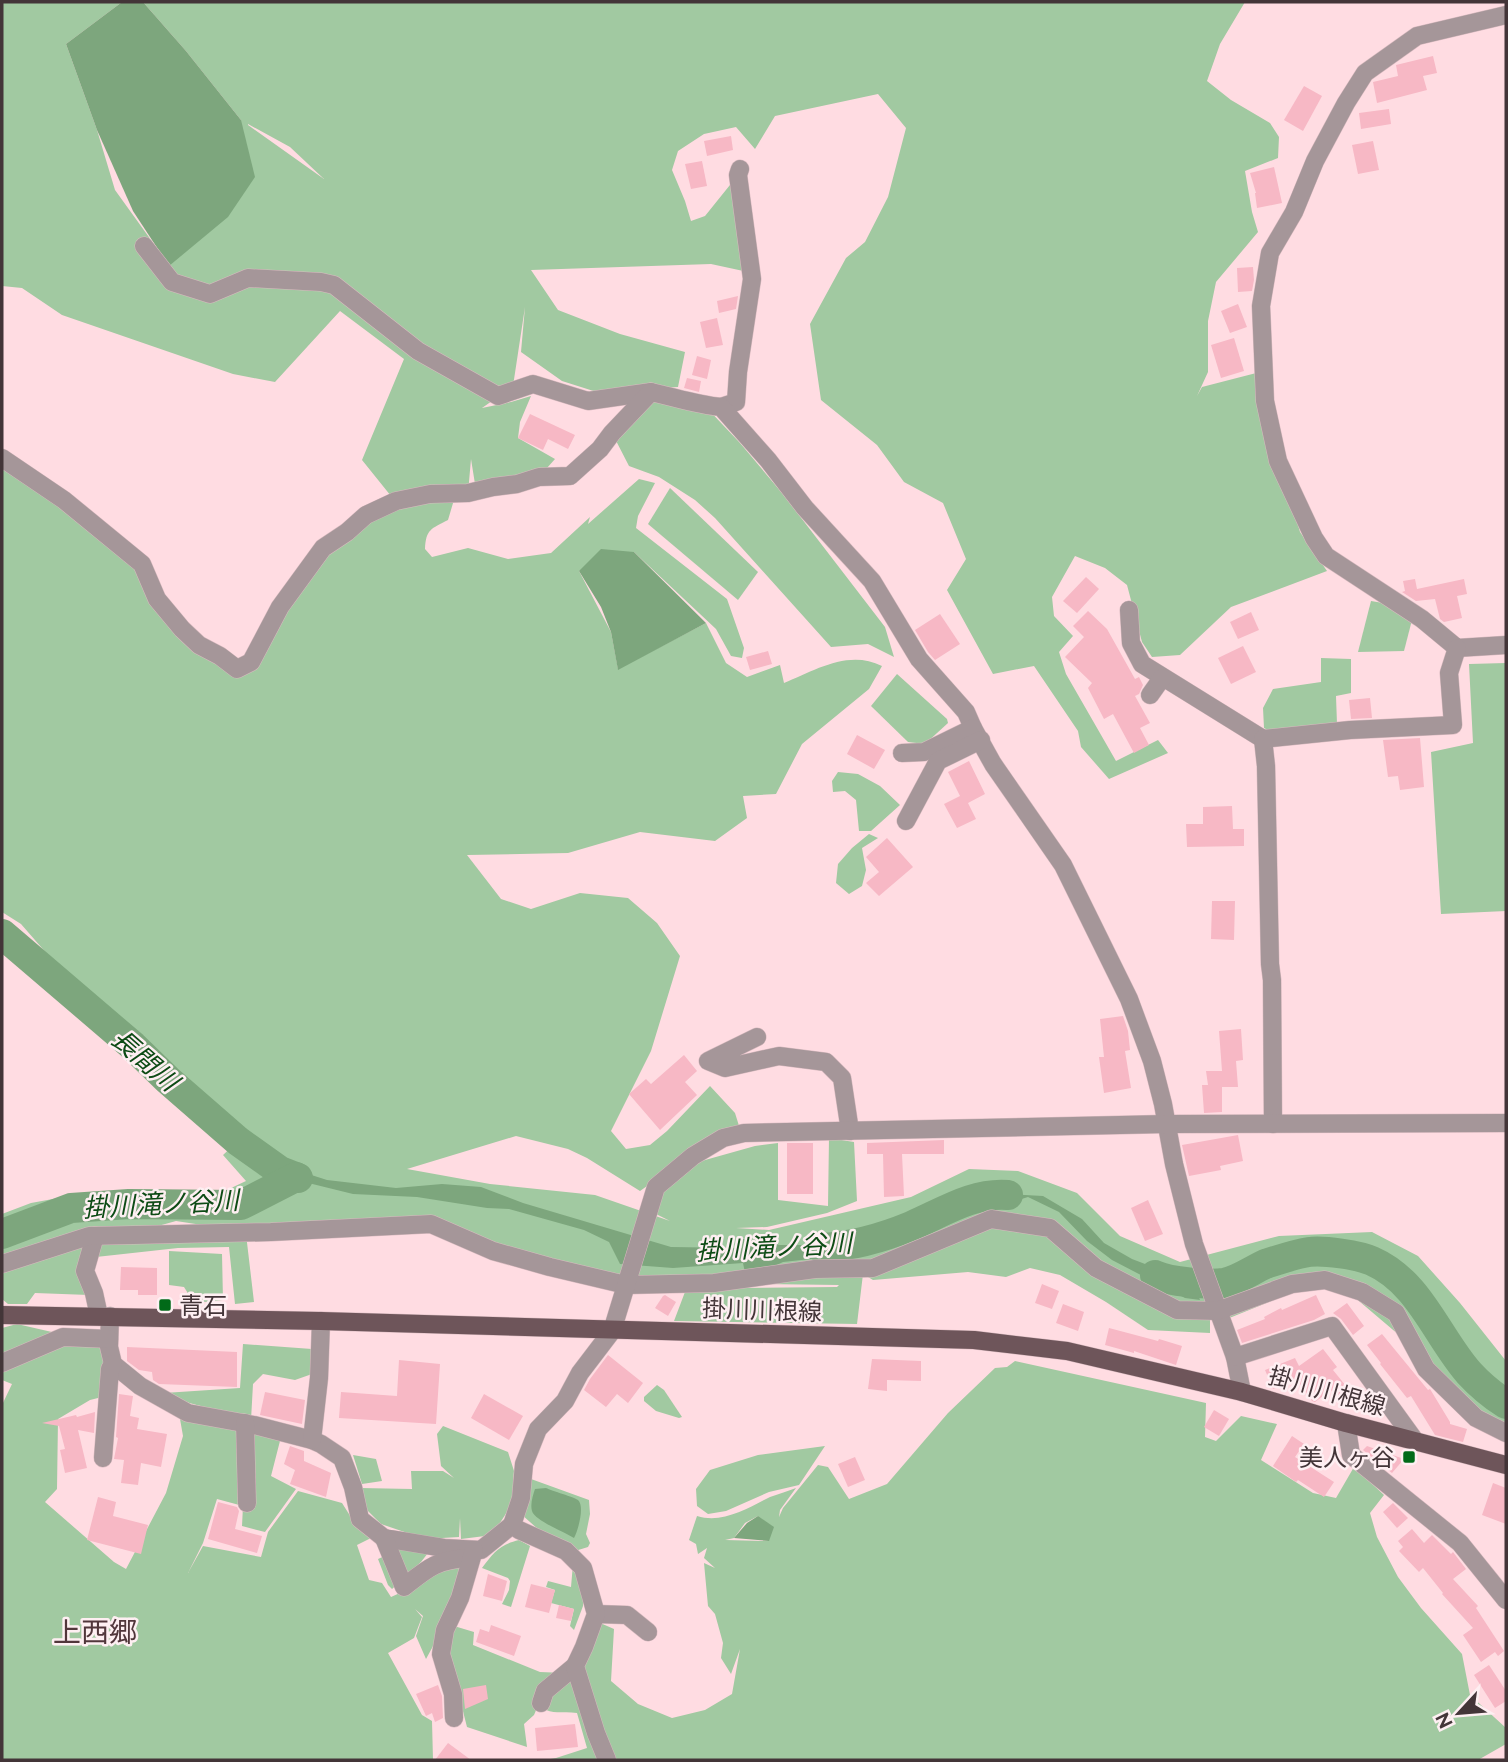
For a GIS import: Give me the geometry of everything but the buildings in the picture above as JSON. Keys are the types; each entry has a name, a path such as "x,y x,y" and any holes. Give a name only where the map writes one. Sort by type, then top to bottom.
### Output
{"main road":[{"name":"掛川川根線","path":"2,1314 974,1340 1067,1351 1242,1392 1346,1423 1506,1465"}],"street":[{"path":"1506,15 1417,36 1365,73 1321,150 1294,212 1270,253 1261,306 1265,401 1278,461 1314,538 1326,556 1422,619 1457,648 1506,645"},
{"path":"144,246 172,282 210,294 248,278 334,285 418,351 498,396 533,384 588,401 651,392 705,406 721,407 736,402 752,279 738,175 740,169"},
{"path":"2,458 64,500 142,564 157,599 182,629 199,645 237,669 251,662 280,607 323,548 366,515 396,501 430,494 468,493 539,477 570,476 600,449 651,392"},
{"path":"721,407 768,460 805,508 872,581 919,659 966,712 993,764 1063,865 1129,999 1152,1061 1194,1244 1235,1357 1242,1392"},
{"path":"1129,610 1132,643 1142,664 1263,739 1350,730 1453,725 1449,673 1457,648"},
{"path":"1150,695 1162,678"},
{"path":"902,753 924,752 977,734"},
{"path":"906,821 938,761 977,734"},
{"path":"1263,739 1272,980 1273,1124"},
{"path":"757,1037 708,1060 725,1068 779,1056 826,1062 842,1078 850,1130"},
{"path":"384,1538 404,1587 429,1567 481,1550 512,1525 521,1498 524,1464 538,1429 565,1401 580,1373 612,1331 656,1187 693,1156 723,1138 744,1133 850,1130 1166,1124 1506,1123"},
{"path":"2,1264 89,1236 271,1232 431,1224 493,1251 626,1285 715,1283 815,1269 873,1268 991,1219 1049,1228 1096,1268 1177,1310 1215,1305 1292,1284 1325,1280 1362,1292 1396,1313 1426,1369 1476,1418 1506,1433"},
{"path":"95,1236 85,1271 105,1316 113,1364 140,1386 188,1413 244,1423 321,1444 342,1458 353,1487 360,1519 384,1538 473,1554"},
{"path":"312,1440 319,1378 321,1321"},
{"path":"1235,1357 1332,1326 1416,1442"},
{"path":"2,1363 63,1337 109,1339"},
{"path":"103,1458 110,1369 113,1364"},
{"path":"244,1423 247,1503"},
{"path":"1346,1423 1351,1455 1460,1543 1506,1600"},
{"path":"512,1525 566,1551 583,1568 596,1614 575,1666 545,1691 541,1703"},
{"path":"454,1718 453,1694 441,1654 444,1630 460,1598 473,1554"},
{"path":"596,1614 627,1615 648,1632"},
{"path":"575,1666 607,1760"}],"shaded area":[{"path":"2,2 122,2 66,44 115,190 169,265 241,120 143,2 1245,2 1220,44 1207,81 1231,100 1270,123 1279,137 1278,158 1245,171 1258,232 1216,282 1208,321 1208,372 1197,396 1202,387 1264,371 1269,418 1300,532 1327,571 1231,607 1180,655 1152,657 1142,642 1127,585 1105,568 1075,556 1052,597 1054,616 1073,636 1059,652 1066,674 1116,761 1158,740 1168,753 1109,779 1081,747 1078,731 1034,666 993,674 947,590 966,559 943,503 904,482 877,445 821,400 810,324 846,258 865,242 888,197 906,128 878,94 775,116 755,149 736,127 704,134 678,151 672,170 691,221 705,216 738,175 748,272 711,264 531,270 558,310 620,334 685,352 678,387 603,394 562,381 521,352 525,307 513,386 482,408 531,396 520,422 518,438 555,459 539,477 475,484 471,459 468,493 456,493 448,520 428,533 425,549 432,557 468,548 508,559 551,553 590,517 588,524 639,479 655,483 638,516 636,528 727,599 744,648 742,658 731,656 716,629 634,552 579,571 611,632 618,669 706,623 726,663 747,677 780,665 784,683 820,667 845,660 870,661 882,666 869,689 802,744 776,794 743,796 747,818 715,841 640,832 568,853 467,855 501,899 531,909 580,893 628,898 657,923 680,956 651,1051 611,1131 626,1149 650,1145 710,1086 735,1113 740,1129 695,1152 640,1191 568,1149 516,1136 407,1169 490,1184 595,1195 670,1221 656,1214 661,1194 698,1162 755,1146 778,1143 778,1200 828,1206 829,1138 854,1142 857,1201 827,1213 767,1227 736,1228 769,1230 911,1197 969,1169 1018,1171 1077,1193 1120,1236 1180,1262 1279,1236 1372,1232 1418,1256 1506,1361 1506,1436 1399,1335 1346,1290 1303,1288 1222,1321 1210,1318 1210,1333 1148,1330 1060,1275 1030,1268 1006,1277 968,1272 873,1280 863,1274 857,1324 674,1321 688,1284 626,1285 423,1231 248,1232 176,1221 158,1226 246,1234 254,1302 235,1304 229,1247 178,1248 96,1257 91,1236 2,1256 2,1214 31,1203 91,1192 176,1197 214,1196 246,1181 223,1155 238,1141 137,1050 75,986 21,924 2,912 2,457 142,564 157,599 238,671 310,566 395,501 362,460 404,359 340,311 275,382 233,374 62,315 22,288 2,286","holes":["248,125 290,147 324,179","702,1283 839,1285 737,1288"]},
{"path":"651,392 705,406 740,443 885,627 894,657 868,644 831,647 715,518 695,500 659,477 629,466 612,433"},
{"path":"670,488 758,572 738,600 648,524"},
{"path":"1371,601 1383,603 1412,620 1404,651 1358,652"},
{"path":"1321,658 1351,659 1351,693 1336,696 1337,724 1268,730 1264,728 1263,708 1273,689 1321,682"},
{"path":"1506,663 1506,911 1441,914 1431,752 1473,743 1469,664"},
{"path":"897,674 947,719 948,723 925,744 908,742 871,706"},
{"path":"838,772 858,774 880,786 900,805 871,831 859,831 856,800 845,791 833,792 832,781"},
{"path":"869,834 878,838 862,848 866,870 862,886 849,894 836,883 838,864"},
{"path":"89,1240 89,1295 35,1293 27,1304 8,1304 2,1299 2,1265"},
{"path":"169,1251 222,1254 223,1300 194,1303 184,1287 169,1285"},
{"path":"17,1324 65,1335 104,1336 110,1369 102,1397 90,1400 58,1419 57,1489 45,1502 114,1562 126,1569 166,1493 183,1436 180,1419 281,1437 271,1476 296,1489 265,1532 242,1526 243,1506 217,1499 203,1543 188,1573 203,1546 261,1557 268,1532 298,1491 342,1503 354,1522 371,1538 357,1545 369,1580 382,1583 391,1597 402,1592 418,1572 468,1565 426,1659 416,1636 423,1616 415,1609 422,1617 414,1638 388,1653 422,1715 432,1721 433,1760 2,1760 2,1405 12,1384 2,1380 2,1328"},
{"path":"243,1344 312,1349 312,1374 295,1380 263,1374 253,1384 251,1420 175,1399 164,1393 240,1388"},
{"path":"1015,1361 1206,1403 1205,1437 1216,1441 1241,1416 1277,1424 1261,1460 1313,1493 1336,1498 1354,1467 1384,1495 1370,1513 1377,1537 1398,1577 1421,1608 1462,1654 1470,1695 1506,1728 1506,1744 1478,1760 545,1760 587,1748 577,1713 546,1710 591,1619 614,1629 611,1681 638,1704 672,1718 705,1710 732,1694 740,1649 731,1674 721,1658 723,1643 715,1614 708,1606 704,1563 715,1568 704,1558 707,1548 698,1554 696,1544 689,1540 697,1516 726,1516 796,1488 780,1510 779,1517 783,1508 818,1465 828,1467 849,1499 887,1484 948,1413 995,1368 1007,1367","holes":["758,1516 768,1541 725,1540 734,1538 745,1523"]},
{"path":"657,1385 664,1390 682,1417 656,1411 644,1401 644,1397"},
{"path":"443,1426 508,1452 514,1471 512,1504 498,1526 485,1536 461,1539 460,1518 459,1537 425,1539 381,1524 367,1510 360,1488 412,1489 411,1471 443,1471 454,1478 441,1466 437,1434"},
{"path":"825,1446 799,1485 769,1492 726,1511 708,1514 697,1506 696,1489 710,1470 758,1455"},
{"path":"353,1455 376,1459 382,1481 362,1484"},
{"path":"531,1479 589,1500 590,1514 586,1534 590,1543 588,1547 575,1551 548,1538 521,1514"},
{"path":"519,1540 530,1546 511,1607 502,1604 509,1590 508,1578 482,1568 498,1550"},
{"path":"392,1547 428,1553 392,1589 378,1559 389,1554"},
{"path":"573,1564 583,1584 583,1606 574,1630 570,1626 574,1609 551,1603 555,1590 546,1587 548,1581 571,1587"},
{"path":"454,1626 474,1632 473,1645 540,1672 565,1673 534,1715 524,1724 527,1747 467,1727 449,1656"}],"water":[{"path":"122,2 143,2 241,120 255,177 228,217 169,266 133,211 97,130 66,44"},
{"path":"601,549 634,552 706,623 618,670 611,632 601,607 579,571"},
{"path":"255,1157 327,1180 396,1188 442,1184 481,1187 523,1203 671,1247 742,1248 743,1239 779,1245 801,1245 858,1239 866,1248 847,1255 783,1262 766,1270 745,1273 743,1263 673,1268 620,1264 609,1242 584,1230 509,1209 417,1197 353,1194 280,1176"},
{"path":"988,1193 1043,1196 1082,1219 1104,1243 1132,1259 1179,1277 1191,1276 1200,1300 1185,1298 1112,1260 1087,1241 1059,1212 1028,1197 1009,1203 971,1206 915,1228 904,1228"},
{"path":"546,1488 580,1503 580,1519 574,1538 534,1515 532,1503 535,1489"},
{"path":"758,1516 774,1527 769,1541 734,1538 747,1523"}],"waterway":[{"name":"長間川","path":"2,934 133,1046 238,1141 280,1171 298,1178"},
{"name":"掛川滝ノ谷川","path":"2,1234 71,1208 129,1204 241,1205 296,1177"},
{"name":"掛川滝ノ谷川","path":"822,1248 878,1238 970,1200 1008,1195"},
{"name":"掛川滝ノ谷川","path":"1155,1275 1189,1282 1224,1283 1268,1263 1309,1252 1332,1252 1372,1261 1403,1282 1427,1311 1469,1373 1486,1390 1506,1404"}],"place":[{"name":"青石","path":"165,1305"},
{"name":"美人ヶ谷","path":"1409,1457"}],"district":[{"name":"上西郷","path":"95,1632"}]}
